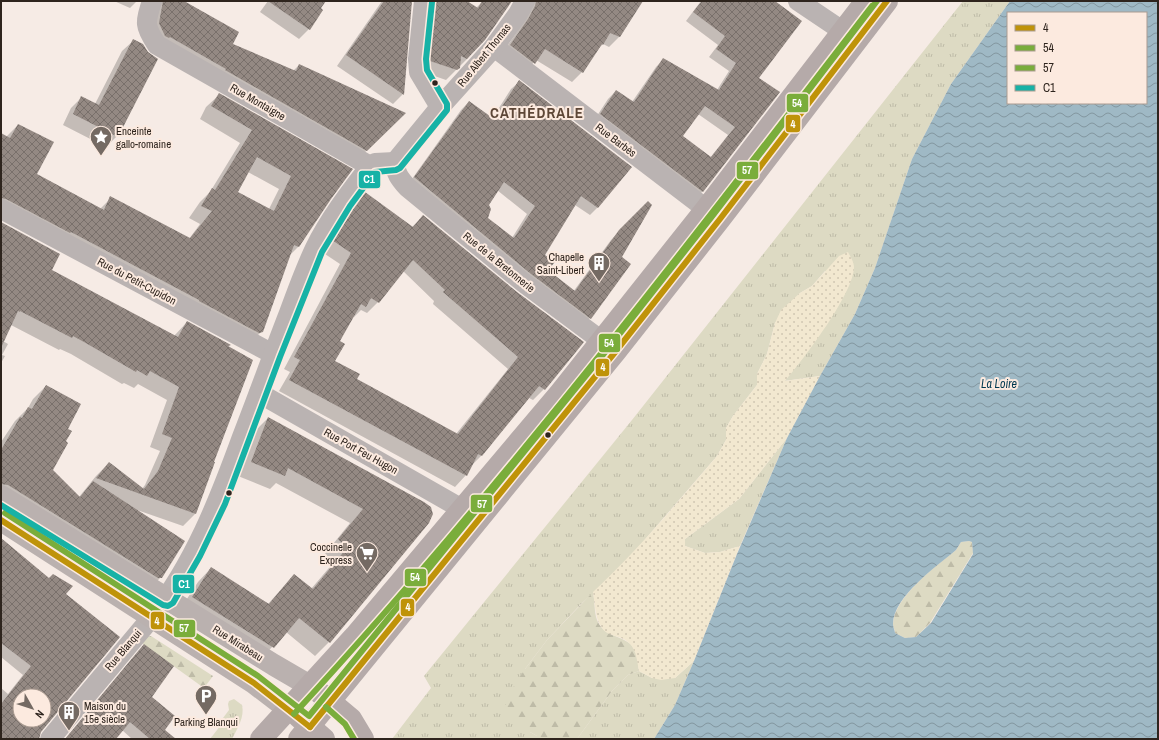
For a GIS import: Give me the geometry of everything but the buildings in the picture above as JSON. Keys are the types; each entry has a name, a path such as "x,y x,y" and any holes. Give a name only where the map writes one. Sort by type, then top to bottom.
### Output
{"main road":[{"path":"850,36 866,1"},
{"path":"1,520 254,683 288,709 311,735 331,702 713,214 850,36 886,1"},
{"path":"261,739 355,636 560,393 609,345"},
{"name":"Rue Mirabeau","path":"1,496 310,686 352,719 363,739"}],"street":[{"name":"Rue Montaigne","path":"152,1 146,21 150,34 158,45 370,166"},
{"path":"424,1 418,59 419,72 440,107"},
{"name":"Rue Albert Thomas","path":"395,162 440,107 494,47 518,14 525,1"},
{"path":"798,1 850,36"},
{"name":"Rue Barbès","path":"494,47 713,214"},
{"path":"370,166 375,162 395,162"},
{"name":"Rue de la Bretonnerie","path":"395,162 395,170 397,175 407,187 524,283 609,345"},
{"name":"Rue Blanqui","path":"50,739 167,598 193,553 218,501 273,354 315,248 343,202 370,166"},
{"name":"Rue du Petit-Cupidon","path":"1,209 273,354"},
{"name":"Rue Port Feu Hugon","path":"259,393 462,509"}],"green space":[{"path":"963,1 1010,1 951,84 912,159 875,268 855,314 820,376 784,381 819,335 849,285 825,271 812,286 800,293 775,323 767,354 757,374 757,385 733,416 726,428 726,440 717,456 623,565 580,605 547,640 525,669 530,732 537,736 537,739 392,739 431,688 424,676 632,420"},
{"path":"787,438 740,546 720,552 705,553 685,546 685,539 739,499"},
{"path":"961,542 972,542 973,553 930,623 916,637 905,638 895,633 893,624 895,614 900,603 908,593 928,573 956,550"},
{"path":"593,592 597,620 605,631 623,639 633,646 637,654 639,671 628,675 612,691 577,739 537,739 537,736 513,722 505,713 507,697 525,669 547,640"},
{"path":"151,636 213,676 204,688 140,642 143,638"},
{"path":"694,661 675,705 654,739 577,739 612,691 628,675 639,671 652,678 675,678"},
{"path":"234,699 242,705 243,709 240,723 232,739 210,739 224,721 223,718 229,710 229,701"}],"sand":[{"path":"848,252 853,261 854,267 852,279 846,293 815,343 785,381 820,376 787,438 739,499 685,539 685,546 705,553 720,552 740,546 694,661 675,678 661,680 652,678 639,671 635,653 627,641 611,635 603,630 597,616 593,592 610,576 672,509 717,456 726,440 726,428 733,416 757,385 757,374 767,354 775,323 781,310 800,293 812,286 839,256"}],"water":[{"name":"La Loire","path":"1010,1 1158,1 1158,739 654,739 675,705 737,554 787,438 855,314 875,268 912,159 951,84","holes":["961,542 972,542 973,554 931,623 916,637 905,638 895,633 893,624 895,614 900,603 908,593 928,573 956,550"]}],"transit line":[{"name":"57","path":"5,513 258,676 309,716 610,346 714,214 877,1"},
{"name":"4","path":"310,727 616,351 720,219 887,1"},
{"name":"C1","path":"1,505 163,605 168,606 173,603 200,556 225,504 280,357 322,252 350,206 375,172 396,170 400,168 447,110 447,104 427,70 426,59 432,2"},
{"name":"54","path":"294,714 445,543 590,367 662,277 872,6"},
{"name":"4","path":"1,520 254,683 310,727"},
{"name":"54","path":"326,707 345,724 354,739"}],"place":[{"name":"Enceinte gallo-romaine","path":"101,156"},
{"name":"Chapelle Saint-Libert","path":"599,282"},
{"name":"Coccinelle Express","path":"367,572"},
{"name":"Parking Blanqui","path":"206,716"},
{"name":"Maison du 15e siècle","path":"69,732"}],"district":[{"name":"CATHÉDRALE","path":"537,112"}]}
